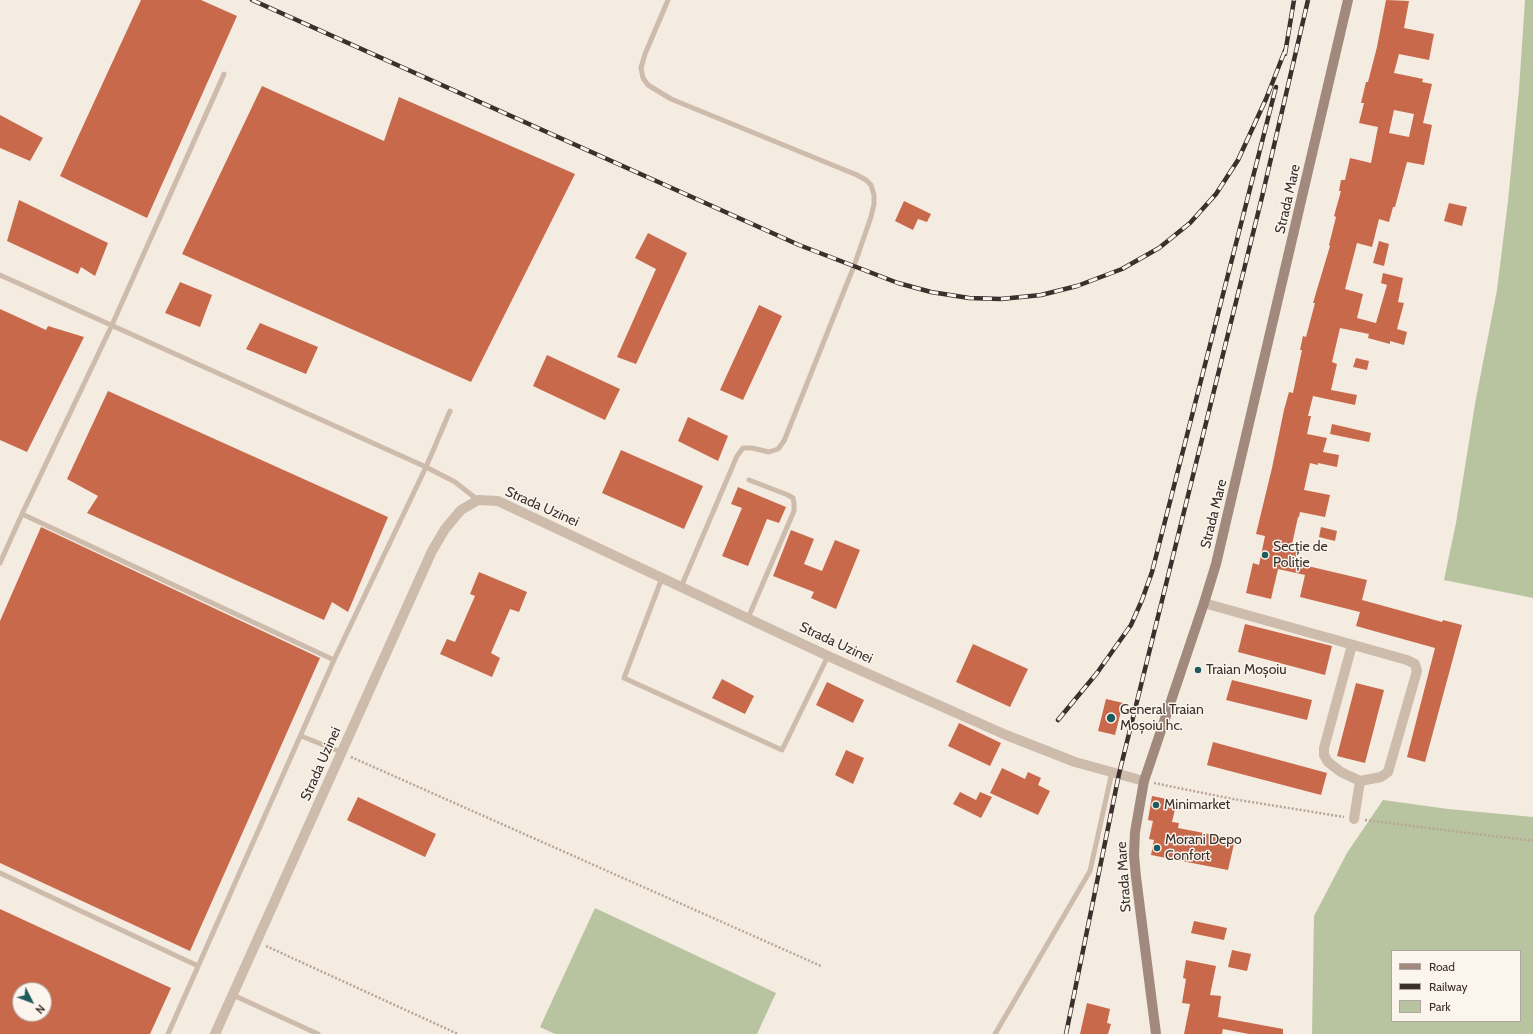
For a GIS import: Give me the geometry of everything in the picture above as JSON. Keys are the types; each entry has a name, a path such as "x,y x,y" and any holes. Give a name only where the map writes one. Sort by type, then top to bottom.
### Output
{"main road":[{"name":"Strada Mare","path":"1156,1034 1134,855 1135,832 1144,781 1204,603 1227,520 1348,0"}],"street":[{"name":"Strada Uzinei","path":"215,1034 432,551 446,529 461,510 478,500 498,501 828,656 1006,735 1075,762 1144,781"},
{"path":"1204,603 1407,660 1415,664 1417,671 1388,772 1381,777 1360,781 1341,772 1328,762 1324,755 1324,748 1352,645"},
{"path":"1354,818 1360,781"}],"lane":[{"path":"668,0 645,54 641,68 643,78 648,85 671,98 857,174 871,185 874,199 871,217 854,266 784,441 778,449 769,452 752,448 743,448 737,456 680,587"},
{"path":"0,563 112,325 224,74"},
{"path":"0,275 426,467 454,482 478,500"},
{"path":"168,1034 334,660 426,467 450,411"},
{"path":"748,618 794,511 793,498 749,480"},
{"path":"22,514 334,660"},
{"path":"662,578 624,678 782,750 828,656"},
{"path":"301,736 341,752"},
{"path":"995,1034 1090,871 1112,772"},
{"path":"0,873 198,966"},
{"path":"233,995 318,1034"}],"path":[{"path":"341,752 821,966"},
{"path":"1144,781 1233,799 1354,818 1533,841"},
{"path":"257,941 458,1034"}],"green space":[{"path":"1525,0 1533,0 1533,598 1444,580 1456,523 1475,404 1497,290 1508,201 1519,90"},
{"path":"1383,800 1448,809 1533,817 1533,1034 1312,1034 1314,916 1347,853"},
{"path":"595,908 776,993 757,1034 555,1034 540,1027"}],"building":[{"path":"141,0 201,0 237,16 147,218 60,176"},
{"path":"1386,0 1409,1 1404,28 1434,34 1429,60 1399,54 1394,73 1423,79 1422,82 1432,84 1423,123 1432,125 1424,165 1407,162 1395,207 1393,207 1389,222 1379,219 1372,247 1357,243 1345,289 1363,294 1357,318 1376,323 1387,285 1381,283 1383,273 1403,278 1398,302 1404,303 1397,329 1407,332 1404,345 1390,341 1390,344 1368,338 1369,334 1340,328 1332,362 1337,364 1331,390 1357,395 1355,405 1313,396 1308,416 1311,416 1307,434 1327,438 1323,452 1339,455 1337,467 1310,463 1304,490 1330,495 1325,517 1300,512 1291,549 1297,550 1295,563 1367,580 1362,600 1442,622 1443,620 1462,625 1425,762 1407,757 1435,648 1356,626 1360,612 1300,597 1305,575 1278,569 1271,599 1246,593 1253,563 1259,565 1265,536 1256,534 1284,410 1289,392 1293,393 1302,350 1300,350 1303,336 1306,337 1315,303 1313,303 1330,246 1336,217 1334,216 1341,191 1339,191 1341,180 1345,180 1350,158 1371,163 1378,127 1359,123 1364,103 1361,103 1377,47","holes":["1394,110 1414,114 1409,137 1389,133"]},
{"path":"262,86 384,141 399,97 575,174 471,382 182,254"},
{"path":"0,115 43,138 30,161 0,148"},
{"path":"19,200 108,243 95,276 81,267 78,274 7,241"},
{"path":"904,201 931,214 927,222 918,219 913,230 895,221"},
{"path":"1449,203 1467,207 1462,226 1444,221"},
{"path":"648,233 687,253 636,364 617,357 656,269 635,258"},
{"path":"1379,241 1389,244 1384,266 1373,263"},
{"path":"180,282 212,295 200,327 165,313"},
{"path":"759,305 782,316 743,400 720,390"},
{"path":"0,309 46,330 48,326 84,337 27,452 0,440"},
{"path":"260,323 318,347 306,374 246,349"},
{"path":"547,355 620,389 605,420 533,386"},
{"path":"1356,358 1369,361 1367,370 1353,367"},
{"path":"108,391 388,517 348,612 332,602 324,620 87,513 98,496 67,479"},
{"path":"688,417 728,436 718,461 678,441"},
{"path":"1332,424 1371,433 1369,442 1330,434"},
{"path":"621,450 703,486 684,529 602,493"},
{"path":"738,487 786,507 779,523 767,519 748,566 722,556 742,508 731,504"},
{"path":"41,527 320,658 190,951 0,863 0,621"},
{"path":"1321,527 1337,531 1335,541 1319,537"},
{"path":"791,530 814,539 804,564 822,571 835,540 860,550 836,609 811,598 814,592 773,576"},
{"path":"479,572 527,592 519,612 510,609 491,653 500,658 492,677 440,654 447,639 455,642 475,596 470,594"},
{"path":"1245,624 1332,646 1325,675 1238,652"},
{"path":"973,644 1028,669 1010,707 956,682"},
{"path":"722,679 754,696 745,714 712,698"},
{"path":"1232,680 1312,700 1307,720 1226,700"},
{"path":"827,682 864,700 853,723 816,705"},
{"path":"1356,683 1384,690 1365,763 1337,756"},
{"path":"1106,699 1123,703 1115,735 1098,731"},
{"path":"959,723 1001,743 990,766 948,746"},
{"path":"1213,742 1327,773 1321,795 1207,765"},
{"path":"846,750 864,758 853,784 835,775"},
{"path":"1002,768 1025,779 1028,772 1041,778 1038,785 1050,791 1038,815 990,793"},
{"path":"960,792 976,800 980,792 992,797 981,818 953,804"},
{"path":"1152,796 1177,801 1172,822 1179,823 1178,828 1235,839 1228,870 1151,855 1154,840 1149,839 1153,821 1148,820"},
{"path":"358,797 436,834 425,857 347,820"},
{"path":"0,909 171,988 150,1034 0,1034"},
{"path":"1194,921 1227,928 1224,940 1191,933"},
{"path":"1232,950 1251,954 1247,971 1228,967"},
{"path":"1186,960 1216,966 1210,995 1221,996 1218,1017 1283,1029 1283,1034 1249,1034 1223,1029 1222,1034 1184,1034 1190,1004 1182,1003 1186,979 1183,978"},
{"path":"1087,1003 1110,1009 1107,1023 1111,1024 1108,1034 1080,1034"}],"railway":[{"path":"252,0 799,245 898,283 931,292 969,298 1001,299 1041,295 1077,286 1122,269 1159,248 1190,223 1216,194 1238,160 1266,99 1286,48"},
{"path":"1285,54 1294,0"},
{"path":"1066,1034 1119,774 1262,197 1308,0"},
{"path":"1058,720 1097,673 1131,625 1152,572 1276,87"}],"place":[{"name":"Secție de Poliție","path":"1265,555"},
{"name":"Traian Moșoiu","path":"1198,670"},
{"name":"General Traian Moșoiu hc.","path":"1111,718"},
{"name":"Minimarket","path":"1156,805"},
{"name":"Morani Depo Confort","path":"1157,848"}]}
